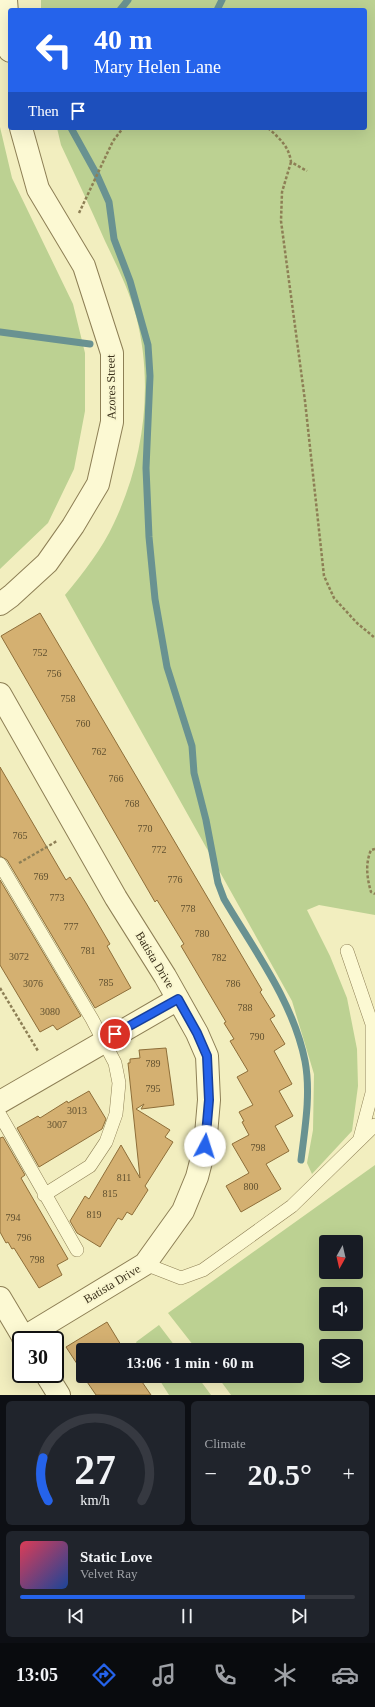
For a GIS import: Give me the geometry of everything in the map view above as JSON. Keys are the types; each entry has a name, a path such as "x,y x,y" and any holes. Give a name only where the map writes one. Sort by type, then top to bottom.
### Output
{"street":[{"path":"6,0 8,26"},
{"name":"Azores Street","path":"0,604 11,596 46,563 73,526 98,484 112,422 112,353 84,266 38,189 22,130"},
{"name":"Batista Drive","path":"0,694 116,898 178,999 197,1033 207,1056 209,1100 205,1146 197,1177 183,1211 145,1264 37,1331"},
{"path":"0,1102 102,1041 178,999"},
{"path":"0,1298 19,1331"},
{"path":"52,1383 59,1395"}],"lane":[{"path":"2,868 92,1018 102,1041 115,1063 119,1083 116,1114 106,1142 90,1166 44,1195"},
{"path":"347,951 372,1024 372,1093 360,1138"},
{"path":"0,1115 44,1195 77,1250"},
{"path":"145,1264 181,1278 203,1270 292,1206 375,1125"}],"path":[{"path":"79,213 112,141 121,130"},
{"path":"270,130 280,138 290,151 291,162 282,192 281,221 305,402 324,576 334,598 357,623 375,638"},
{"path":"291,162 307,171"},
{"path":"2,868 57,841"},
{"path":"375,849 371,850 368,859 367,878 371,892 375,894"},
{"path":"0,988 38,1051"}],"green space":[{"path":"41,0 375,0 375,915 319,905 307,910 330,956 347,998 357,1049 358,1086 352,1131 312,1174 307,1163 313,1130 314,1074 292,1001 65,595 104,542 124,499 133,474 139,448 145,395 141,342 133,306 118,269 61,145 57,130 367,130 367,8 41,8"},
{"path":"0,127 12,178 73,304 85,353 85,411 74,469 48,523 0,569"},
{"path":"375,1165 375,1395 231,1395 222,1383 304,1383 304,1343 192,1343 168,1313"},
{"path":"159,1325 173,1343 136,1343"},
{"path":"161,1383 202,1383 211,1395 169,1395"}],"building":[{"path":"40,613 262,990 260,992 275,1016 270,1019 285,1044 274,1051 292,1084 279,1091 293,1116 275,1126 289,1151 266,1164 281,1189 241,1212 226,1186 249,1173 232,1144 249,1135 242,1122 244,1121 239,1112 253,1105 237,1077 248,1071 230,1041 234,1039 224,1023 226,1022 181,946 184,944 157,900 155,902 1,636"},
{"path":"0,767 66,880 70,877 86,903 110,944 107,946 131,988 95,1008 7,860 0,856"},
{"path":"0,880 81,1016 57,1030 53,1025 40,1032 0,965"},
{"path":"166,1048 174,1105 141,1109 144,1104 136,1109 170,1130 165,1137 173,1142 145,1186 148,1190 132,1215 127,1212 122,1220 118,1218 100,1247 77,1233 70,1221 85,1196 89,1199 121,1145 140,1178 128,1063 130,1063 130,1059 140,1058 139,1050"},
{"path":"89,1091 106,1119 102,1129 39,1167 17,1128 38,1116 40,1118 67,1101 68,1103"},
{"path":"3,1137 25,1175 21,1178 68,1259 57,1265 62,1275 39,1288 14,1248 12,1249 8,1242 6,1243 0,1232 0,1138"},
{"path":"107,1322 120,1343 76,1343 76,1362 66,1347"},
{"path":"88,1383 143,1383 151,1395 96,1395"}],"waterway":[{"path":"122,8 128,0"},
{"path":"218,8 222,0"},
{"path":"72,130 97,175 109,202 114,239 130,281 148,345 150,376 146,468 149,537 155,599 167,667 192,746 194,773 206,820 218,883 224,899 260,957 282,997 292,1018 305,1061 307,1073 307,1110 301,1160"},
{"path":"0,332 90,344"}],"route":[{"path":"115,1034 178,999 197,1033 207,1056 209,1100 205,1146"}]}
